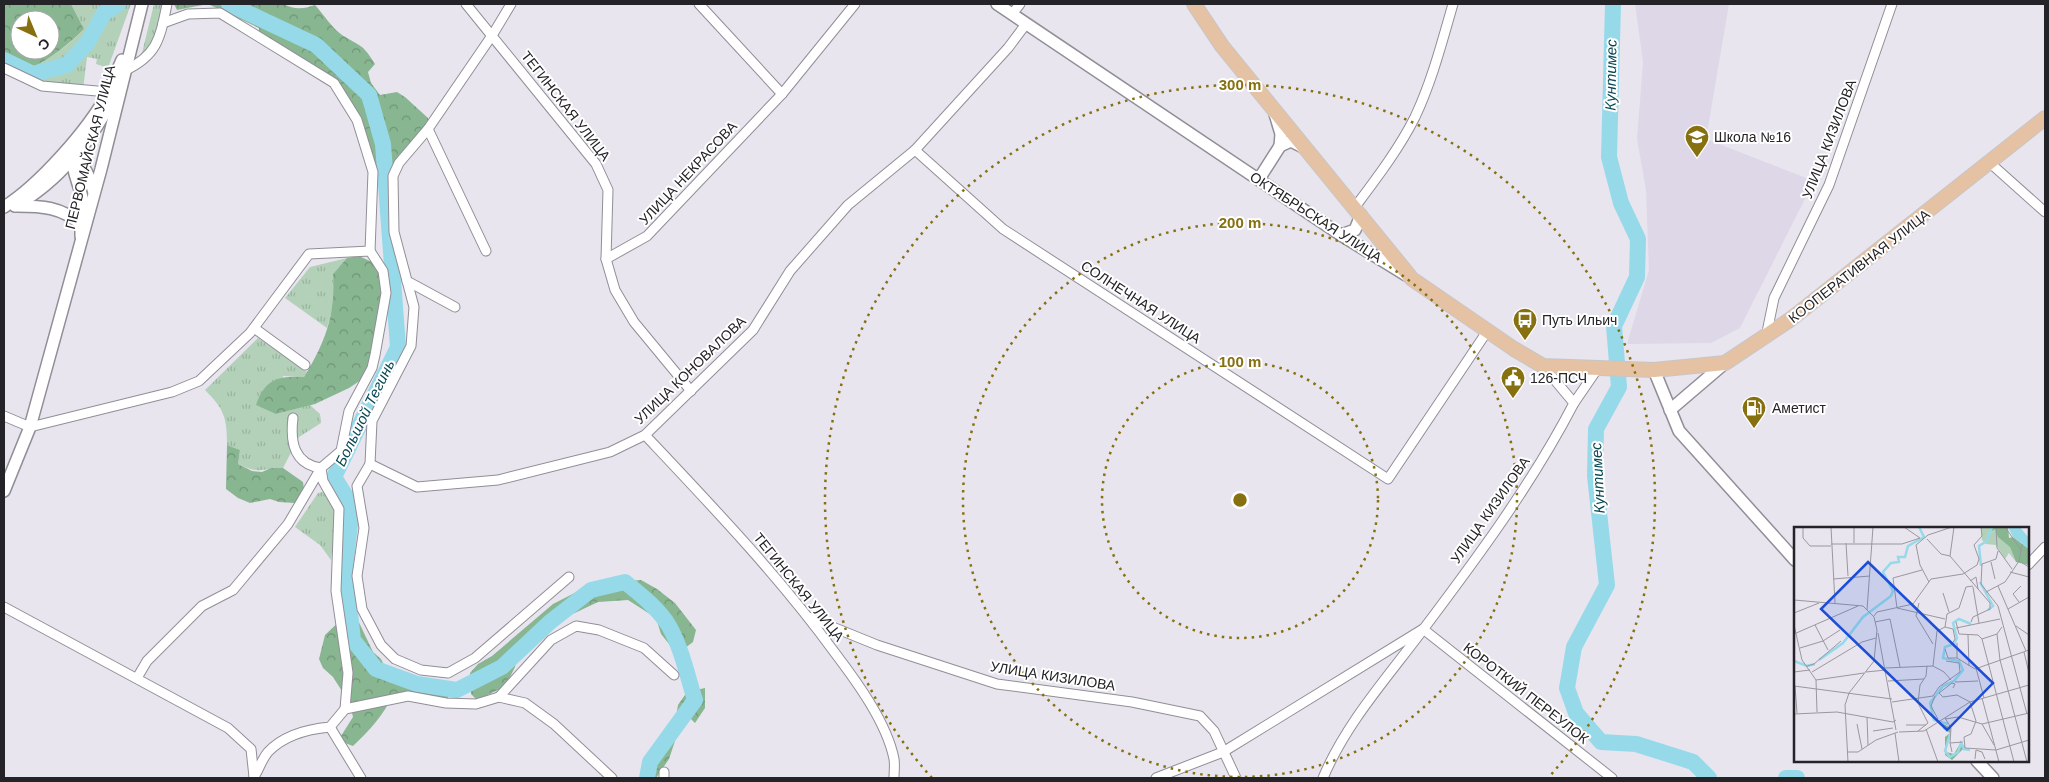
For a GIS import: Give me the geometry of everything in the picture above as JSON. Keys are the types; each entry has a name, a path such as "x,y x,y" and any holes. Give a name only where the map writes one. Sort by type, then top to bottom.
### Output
{"main road":[{"path":"1194,4 1222,46 1412,279"},
{"name":"КООПЕРАТИВНАЯ УЛИЦА","path":"1725,363 1766,337 2045,118"},
{"name":"ОКТЯБРЬСКАЯ УЛИЦА","path":"1412,279 1543,366"},
{"path":"1543,366 1654,370 1725,363"}],"street":[{"name":"ПЕРВОМАЙСКАЯ УЛИЦА","path":"80,250 142,4"},
{"path":"8,207 46,186 72,157 104,116 124,71 142,63 157,43 167,4"},
{"name":"ТЕГИНСКАЯ УЛИЦА","path":"466,4 493,34 596,164 608,190 606,258 615,290 634,322 691,392"},
{"path":"511,4 493,34 428,129 399,163 393,176 394,232 414,308 411,346 372,421 370,464 357,486 364,528 357,576 362,609 381,645 395,660 422,670 448,673 475,658 569,577"},
{"path":"699,4 782,94"},
{"name":"УЛИЦА НЕКРАСОВА","path":"606,258 647,236 782,94 855,4"},
{"name":"ОКТЯБРЬСКАЯ УЛИЦА","path":"997,4 1341,235 1412,279"},
{"path":"1012,14 1020,4"},
{"path":"1341,235 1355,230 1358,211 1414,118 1437,60 1453,4"},
{"name":"УЛИЦА КИЗИЛОВА","path":"1766,337 1770,310 1774,298 1829,185 1892,4"},
{"path":"137,678 147,661 202,606 233,590 288,524 321,468 341,451 350,411 372,368 386,294 383,271 370,251 373,172 358,120 334,83 220,13 188,14 163,23"},
{"name":"УЛИЦА КОНОВАЛОВА","path":"370,464 417,487 498,480 610,452 645,435 754,330 790,271 848,205 915,150 1026,24"},
{"name":"ПЕРВОМАЙСКАЯ УЛИЦА","path":"8,207 47,169 75,138 108,92 134,33"},
{"name":"ПЕРВОМАЙСКАЯ УЛИЦА","path":"4,68 42,86 108,92"},
{"path":"1259,179 1280,146 1281,134 1279,123 1271,106"},
{"path":"428,129 486,251"},
{"path":"75,138 72,157 84,209 81,224"},
{"path":"1280,146 1291,141 1297,142 1311,154"},
{"name":"СОЛНЕЧНАЯ УЛИЦА","path":"915,150 1003,229 1388,479 1488,330"},
{"path":"47,169 58,161 72,157 78,160 88,175 94,195"},
{"path":"1989,162 2045,212"},
{"name":"ПЕРВОМАЙСКАЯ УЛИЦА","path":"8,207 44,206 70,214 81,224 80,250"},
{"path":"4,491 30,427 80,250"},
{"path":"4,416 30,427 172,392 199,381 254,328 309,254 370,251"},
{"path":"407,281 455,307"},
{"path":"254,328 305,365"},
{"name":"КООПЕРАТИВНАЯ УЛИЦА","path":"1670,410 1725,363"},
{"path":"1543,366 1574,403"},
{"name":"УЛИЦА КИЗИЛОВА","path":"1323,778 1334,753 1353,721 1424,629 1519,496 1558,434 1574,403 1598,368"},
{"path":"1654,370 1679,431 1794,559"},
{"path":"293,418 291,430 295,452 300,460 321,468"},
{"name":"ТЕГИНСКАЯ УЛИЦА","path":"645,435 721,515 808,617 856,681 881,726 894,760 894,778"},
{"path":"321,468 323,482 339,509 336,591 348,673 345,710"},
{"path":"2029,564 2045,547"},
{"path":"4,607 228,728 251,749 254,778"},
{"name":"УЛИЦА КИЗИЛОВА","path":"808,617 877,645 997,684 1132,702 1200,716 1214,731 1236,778"},
{"path":"499,697 551,640 576,626 599,630 644,648 674,675"},
{"name":"УЛИЦА КИЗИЛОВА","path":"1156,778 1223,752 1424,629"},
{"name":"КОРОТКИЙ ПЕРЕУЛОК","path":"1424,629 1612,778"},
{"path":"254,778 268,752 286,739 309,729 330,727 345,710 408,696 446,703 476,704 499,697 525,703 547,719 609,773 612,778"},
{"path":"330,727 360,778"},
{"path":"1978,762 1992,778"}],"shaded area":[{"name":"Школа №16","path":"1635,4 1729,4 1706,139 1814,181 1740,328 1711,343 1627,344 1649,270 1646,190 1637,139 1643,62"}],"green space":[{"path":"4,4 71,4 84,29 60,50 60,10 10,10 10,60 45,60 16,75 4,68"},
{"path":"71,4 131,4 108,68 96,64 97,59 87,57 83,90 42,86 16,75 45,60 60,60 60,50 84,29"},
{"path":"154,4 163,4 160,24 152,44 142,53"},
{"path":"174,4 208,4 177,10"},
{"path":"208,4 284,4 299,8 315,5 338,32 361,46 371,57 375,64 368,72 371,83 380,95 397,92 405,97 428,118 428,129 393,176 373,172 358,120 334,83 259,37 259,28"},
{"path":"359,256 374,263 383,282 370,367 361,380 349,388 315,404 276,414 256,405 268,384 287,377 304,377 318,352 328,328 333,302 333,274 347,258"},
{"path":"347,258 333,274 335,299 327,328 285,298 310,267"},
{"path":"258,338 307,372 304,377 283,376 276,414 310,405 320,414 321,423 299,437 283,468 257,470 238,464 240,450 227,445 223,414 205,390"},
{"path":"227,445 240,450 238,464 252,471 262,472 271,468 283,468 303,482 304,489 295,503 279,502 270,499 250,503 238,498 226,489"},
{"path":"323,492 333,506 335,524 331,560 320,545 295,527 318,493"},
{"path":"622,578 630,581 641,580 657,589 675,603 696,630 693,642 685,648 673,649 661,634 656,618 628,600 598,602 562,619 551,617 530,631 520,645 515,667 510,677 500,689 477,700 471,694 470,673 478,664 492,656 553,604 598,581"},
{"path":"355,614 373,652 381,659 384,665 409,677 442,682 454,687 447,699 412,693 393,694 376,722 353,746 345,743 341,736 353,717 350,705 333,677 323,668 319,659 325,635 345,616"},
{"path":"705,688 705,708 695,723 690,718 680,726 669,759 656,778 641,778 674,728 678,705 687,692"}],"waterway":[{"name":"Большой Тегинь","path":"4,60 33,74 67,65 88,42 104,13 118,4"},
{"name":"Большой Тегинь","path":"229,4 316,45 369,95 383,144 398,347 334,477 352,506 345,569 353,640 376,669 417,684 457,690 502,667 550,622 591,590 625,582 655,608 669,626 681,653 695,700 650,762 647,778"},
{"name":"Кунтимес","path":"1613,4 1609,157 1621,203 1638,239 1637,277 1614,326 1619,387 1596,429 1595,476 1607,585 1574,647 1567,688 1576,713 1601,742 1636,744 1693,762 1709,778"},
{"name":"Кунтимес","path":"1786,778 1797,778"}],"place":[{"name":"Школа №16","path":"1697,158"},
{"name":"Путь Ильич","path":"1525,341"},
{"name":"126-ПСЧ","path":"1513,399"},
{"name":"Аметист","path":"1754,429"}]}
